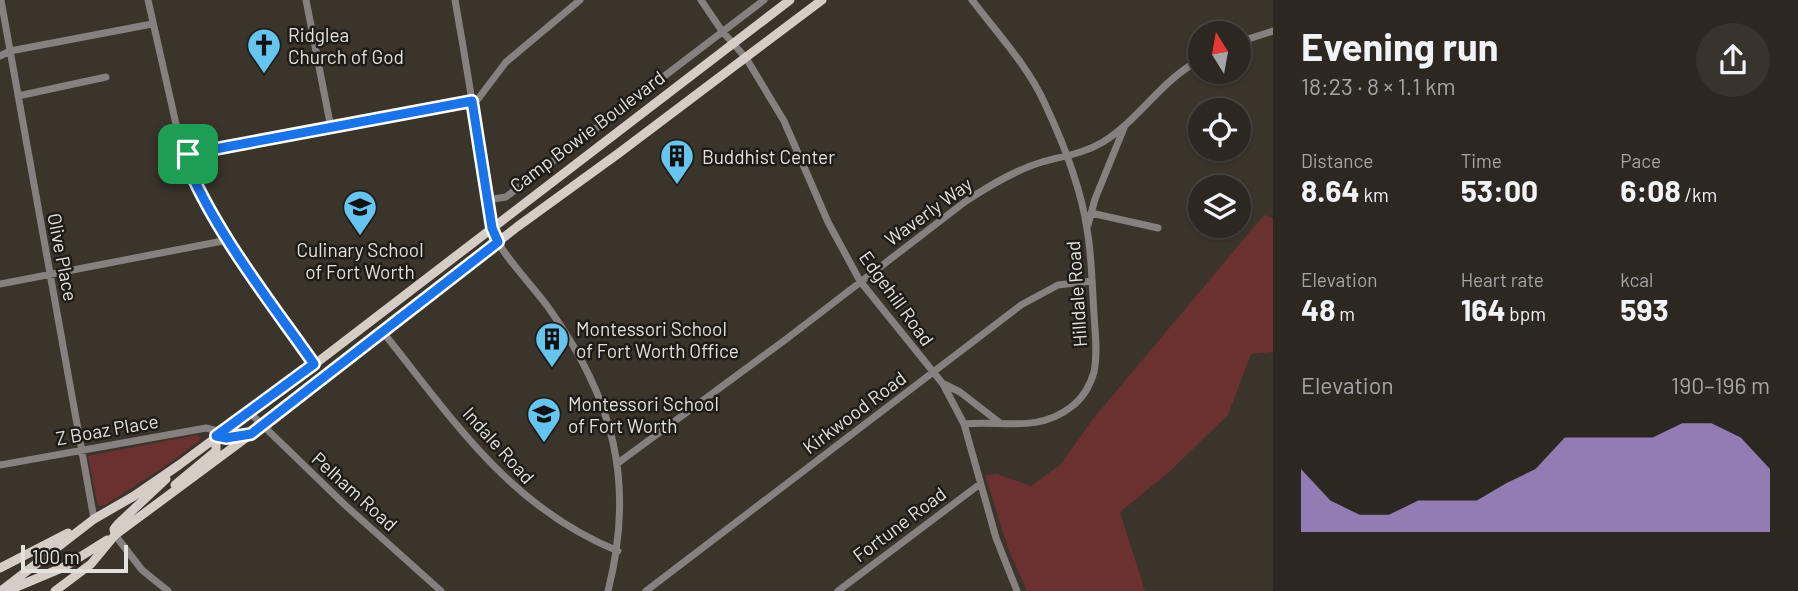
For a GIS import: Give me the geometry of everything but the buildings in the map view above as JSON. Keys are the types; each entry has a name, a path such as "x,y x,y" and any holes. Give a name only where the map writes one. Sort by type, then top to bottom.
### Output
{"main road":[{"name":"Camp Bowie Boulevard","path":"1,591 94,519 134,496 178,465 373,320 790,0"},
{"name":"Camp Bowie Boulevard","path":"55,591 91,564 115,535 262,426 498,242 822,0"},
{"path":"609,140 619,153"},
{"path":"373,320 382,331"},
{"path":"314,364 324,376"},
{"path":"172,493 174,486 183,477 216,451 216,436 226,438 251,434"},
{"path":"7,591 64,567 115,535 114,529 118,524 178,465"},
{"path":"0,568 94,519"}],"street":[{"name":"Olive Place","path":"1,0 94,519"},
{"path":"148,0 183,155 195,185 228,240 314,364"},
{"path":"306,0 331,128"},
{"path":"456,0 492,228 498,242 548,307 579,356 599,395 618,463 622,502 618,551 608,591"},
{"path":"183,155 478,99 506,62 580,0"},
{"name":"Edgehill Road","path":"701,0 722,31 746,58 788,130 828,222 860,281 943,384 964,424 996,538 1017,591"},
{"path":"487,200 506,197 764,0"},
{"name":"Hilldale Road","path":"964,424 985,422 1020,426 1041,422 1069,409 1084,393 1095,369 1096,351 1087,227 1068,158 1039,91 972,0"},
{"path":"0,56 10,51 152,24"},
{"path":"1251,38 1273,31"},
{"name":"Waverly Way","path":"618,463 966,201 987,188 1041,163 1068,158 1090,149 1124,128 1163,88 1188,69"},
{"path":"19,96 106,78"},
{"name":"Hilldale Road","path":"1087,227 1124,128"},
{"path":"1091,214 1158,228"},
{"path":"0,284 228,240"},
{"name":"Kirkwood Road","path":"646,591 932,372 1040,293 1058,285 1092,281"},
{"name":"Indale Road","path":"382,331 497,470 526,498 564,525 618,551"},
{"path":"943,384 960,392 1000,423"},
{"name":"Pelham Road","path":"249,412 345,505 441,591"},
{"name":"Z Boaz Place","path":"0,465 206,428 214,430 216,436"},
{"name":"Fortune Road","path":"838,591 980,484"},
{"path":"115,535 142,570 169,591"}],"shaded area":[{"path":"1264,215 1273,218 1273,352 1251,354 1228,415 1168,473 1120,512 1145,591 1027,591 1008,548 985,475 997,474 1031,486 1061,464 1093,419 1245,238 1251,238 1251,231"},
{"path":"197,435 201,438 198,442 161,469 105,505 98,506 88,456"}],"place":[{"name":"Ridglea Church of God","path":"264,75"},
{"name":"Buddhist Center","path":"677,186"},
{"name":"Culinary School of Fort Worth","path":"360,237"},
{"name":"Montessori School of Fort Worth Office","path":"552,369"},
{"name":"Montessori School of Fort Worth","path":"544,444"}],"route":[{"path":"472,101 492,228 498,242 251,434 234,438 216,436 314,364 228,240 195,185 183,155 188,154 472,101"}]}
